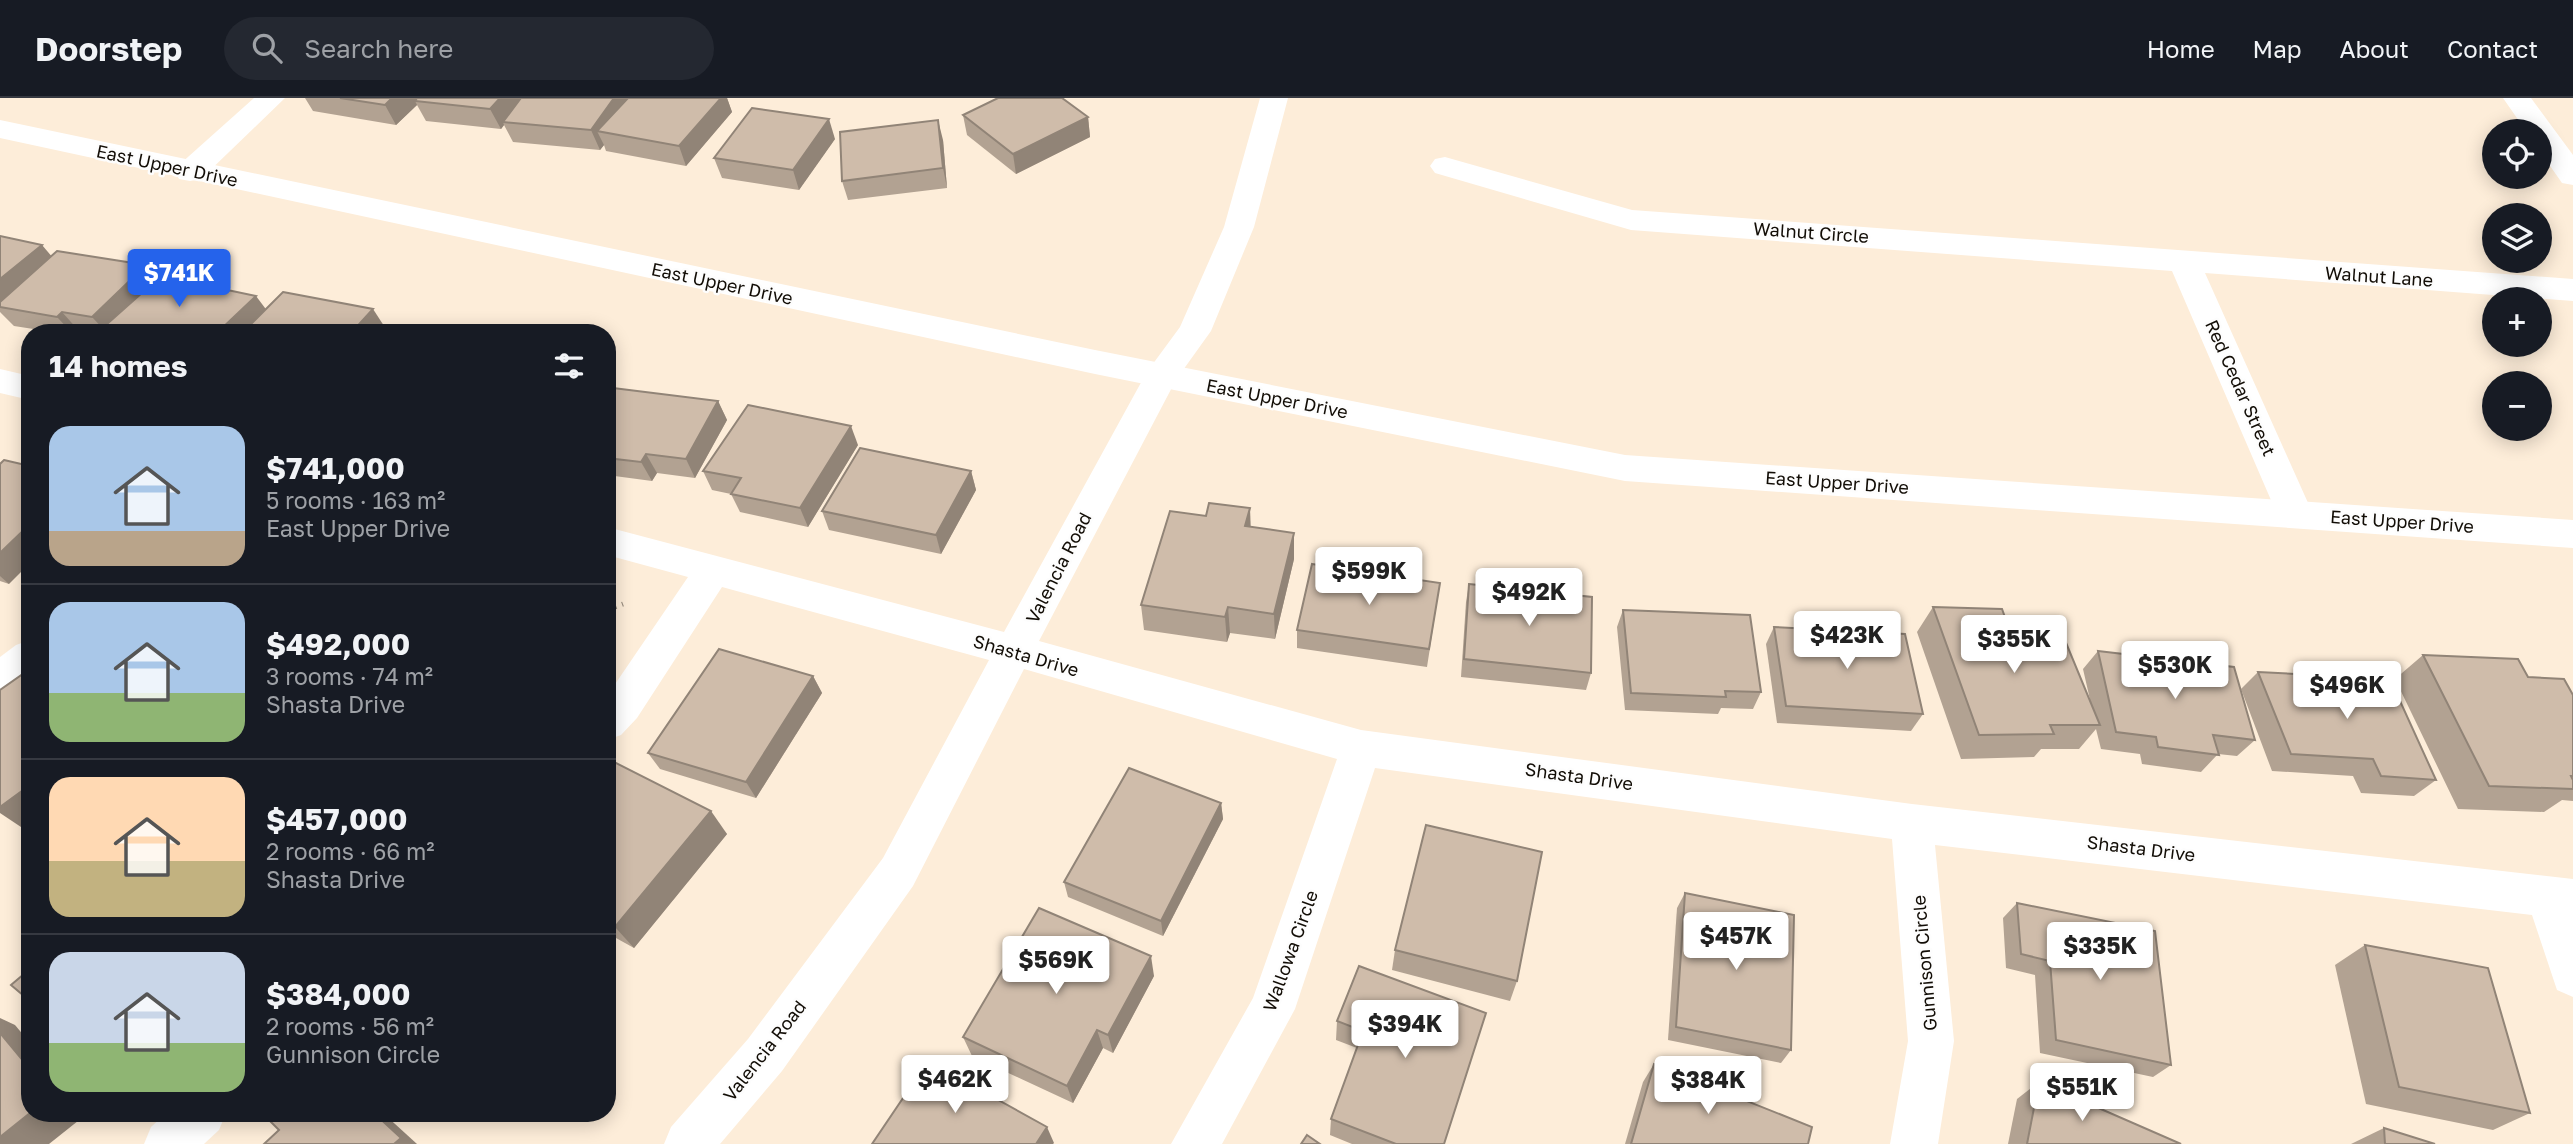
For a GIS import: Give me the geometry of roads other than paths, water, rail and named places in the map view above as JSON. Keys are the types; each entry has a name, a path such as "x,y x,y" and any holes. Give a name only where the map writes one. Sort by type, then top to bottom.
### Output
{"street":[{"path":"190,172 271,98"},
{"name":"Valencia Road","path":"688,1144 765,1055 898,872 1017,651 1126,437 1161,376 1195,331 1239,227 1274,98"},
{"path":"2517,98 2573,176"},
{"name":"East Upper Drive","path":"0,129 190,172 1161,376 1625,468 2573,534"},
{"name":"Walnut Circle","path":"1445,166 1631,220 2184,261"},
{"name":"Walnut Lane","path":"2184,261 2573,290"},
{"name":"Red Cedar Street","path":"2184,261 2295,514"},
{"path":"0,381 21,386"},
{"name":"Shasta Drive","path":"616,543 1017,651 1361,748 1912,822 2561,898"},
{"path":"616,713 713,570"},
{"path":"0,679 21,663"},
{"name":"Wallowa Circle","path":"1195,1144 1272,1009 1361,748"},
{"name":"Gunnison Circle","path":"1912,822 1931,1041 1914,1144"},
{"path":"2561,898 2573,975"},
{"path":"168,1144 192,1122"}]}
